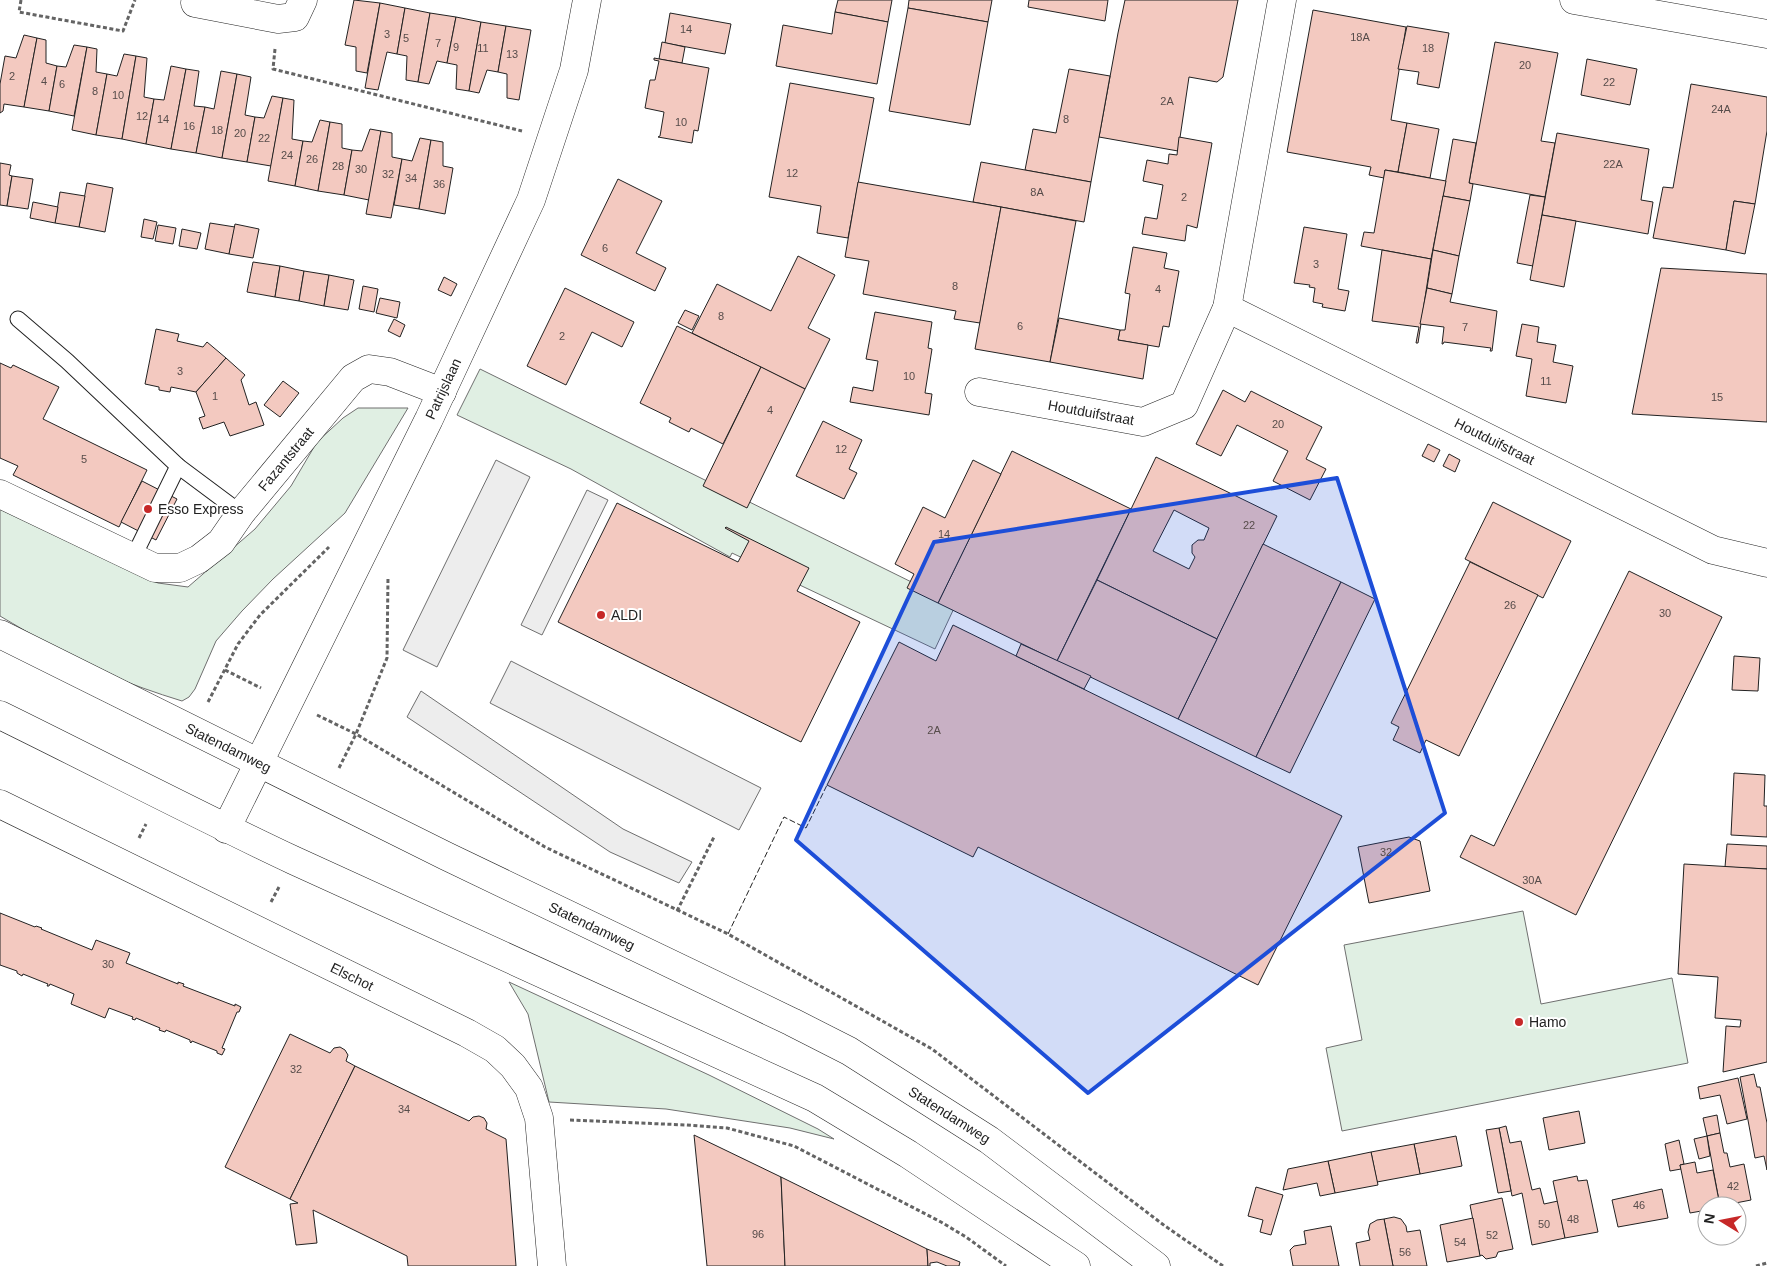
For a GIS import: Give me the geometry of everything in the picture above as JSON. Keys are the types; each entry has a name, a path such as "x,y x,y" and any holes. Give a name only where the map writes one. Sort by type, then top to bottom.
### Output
{"street":[{"path":"195,3 278,19 295,17 303,0"},
{"name":"Patrijslaan","path":"226,829 442,392 531,200 574,70 587,0"},
{"name":"Houtduifstraat","path":"979,392 1143,422 1184,405 1226,308 1282,0"},
{"path":"1574,0 1767,34"},
{"name":"Houtduifstraat","path":"1226,308 1713,550 1767,563"},
{"name":"Fazantstraat","path":"0,494 156,568 180,568 199,559 221,542 241,513 353,378 369,369 390,372 442,392"},
{"name":"Statendamweg","path":"0,634 446,856 849,1051 989,1140 1149,1264"},
{"path":"0,715 162,795 226,829 814,1098 908,1154 1076,1266"},
{"name":"Elschot","path":"0,804 257,929 467,1033 495,1049 513,1066 528,1088 539,1118 552,1266"}],"lane":[{"path":"18,320 67,361 178,466 241,513"},
{"path":"132,558 178,466"}],"path":[{"path":"21,0 20,12 123,31 135,0"},
{"path":"278,19 273,69 552,139"},
{"path":"193,730 238,644 260,615 330,546"},
{"path":"326,796 356,734 387,658 388,570"},
{"path":"224,670 356,734 544,847 728,934 932,1049 1165,1226 1223,1266"},
{"path":"125,865 162,795"},
{"path":"677,911 714,837"},
{"path":"257,929 293,860"},
{"path":"539,1118 727,1128 776,1141 803,1150 941,1222 966,1237 1006,1266"},
{"path":"1756,1266 1767,1263"}],"highlighted area":[{"path":"1337,478 1445,813 1088,1093 796,840 934,542"}],"green space":[{"path":"480,369 956,604 935,649 732,553 730,557 571,469 457,415"},
{"path":"358,408 408,408 345,513 273,579 216,641 195,689 189,697 182,701 105,673 39,639 0,616 0,509 158,583 188,587 255,529 291,486 317,442 343,418"},
{"name":"Hamo","path":"1523,911 1541,1004 1672,978 1688,1063 1342,1131 1326,1048 1362,1040 1344,945"},
{"path":"509,982 709,1075 818,1129 834,1139 790,1128 666,1109 549,1102 528,1014"}],"shaded area":[{"path":"496,460 530,477 437,667 403,650"},
{"path":"587,490 608,500 542,635 521,625"},
{"path":"511,661 761,788 739,830 490,703"},
{"path":"421,691 623,829 692,862 679,883 610,852 407,717"}],"building":[{"path":"354,0 380,3 367,73 356,71 356,47 345,45"},
{"path":"838,0 892,0 888,22 835,12"},
{"path":"909,0 992,0 988,22 908,8"},
{"path":"1029,0 1108,0 1105,21 1028,7"},
{"path":"1125,0 1238,0 1223,77 1217,82 1189,77 1178,151 1099,137"},
{"path":"380,3 405,8 397,54 387,52 378,90 365,88"},
{"path":"405,8 430,13 418,82 406,80 407,56 397,54"},
{"path":"908,8 988,22 970,125 889,111"},
{"path":"1313,10 1406,27 1391,120 1407,123 1398,172 1385,170 1384,178 1369,175 1371,167 1287,152"},
{"path":"835,12 888,22 877,84 776,66 783,25 832,34"},
{"path":"430,13 456,17 447,63 437,61 429,84 418,82"},
{"path":"670,13 731,24 725,54 665,43"},
{"path":"456,17 481,22 469,91 456,89 457,65 447,63"},
{"path":"481,22 506,26 498,72 487,70 479,93 469,91"},
{"path":"506,26 531,30 519,100 507,98 507,74 498,72"},
{"path":"1407,26 1449,33 1439,88 1417,84 1419,72 1398,69"},
{"path":"24,35 37,38 24,107 4,104 3,111 0,113 0,84 5,56 16,58"},
{"path":"37,38 46,40 46,63 57,66 49,111 24,107"},
{"path":"662,42 685,47 682,63 659,59"},
{"path":"1495,42 1558,53 1541,141 1555,143 1545,197 1469,183"},
{"path":"74,45 87,47 74,116 49,111 57,66 66,67"},
{"path":"87,47 97,49 96,72 107,74 96,135 72,130"},
{"path":"124,54 136,56 122,139 96,135 107,74 117,76"},
{"path":"136,56 147,58 144,97 154,99 146,144 122,139"},
{"path":"654,58 709,68 698,131 694,130 692,143 658,137 660,136 664,112 645,108 650,80 655,80 659,61 654,60"},
{"path":"1587,59 1637,69 1630,105 1581,95"},
{"path":"171,66 186,69 171,149 146,144 154,99 164,100"},
{"path":"186,69 199,71 194,106 205,107 196,153 171,149"},
{"path":"1069,69 1110,76 1091,182 1025,170 1033,129 1056,133"},
{"path":"221,71 237,74 222,158 196,153 205,107 214,109"},
{"path":"237,74 251,77 245,115 255,117 247,162 222,158"},
{"path":"790,83 874,98 848,238 817,233 821,206 769,197"},
{"path":"1691,84 1767,97 1767,131 1755,204 1734,201 1726,250 1653,238 1663,187 1673,188"},
{"path":"272,96 283,98 271,166 247,162 255,117 264,118"},
{"path":"283,98 294,100 292,139 303,141 295,186 268,181"},
{"path":"320,120 330,122 318,191 295,186 303,141 312,142"},
{"path":"330,122 342,124 342,148 352,150 344,195 318,191"},
{"path":"1407,123 1439,129 1430,178 1398,172"},
{"path":"370,129 381,131 369,200 344,195 352,150 362,151"},
{"path":"381,131 392,133 392,157 402,159 391,218 366,214"},
{"path":"1557,133 1649,149 1641,200 1653,202 1648,234 1542,215"},
{"path":"1179,137 1212,143 1197,228 1187,225 1185,241 1142,234 1145,217 1157,219 1163,185 1143,181 1147,160 1168,164 1169,154 1177,155"},
{"path":"420,138 431,140 419,209 394,205 402,159 412,161"},
{"path":"1453,139 1476,143 1469,183 1473,184 1470,201 1443,196"},
{"path":"431,140 443,142 443,166 453,168 445,214 419,209"},
{"path":"981,162 1091,182 1084,222 973,202"},
{"path":"0,163 11,165 9,175 12,176 7,206 0,205"},
{"path":"1385,170 1446,181 1431,259 1361,246 1364,232 1374,233"},
{"path":"12,176 33,179 28,209 7,206"},
{"path":"618,179 662,201 636,253 666,268 655,291 581,255"},
{"path":"858,182 1001,207 980,323 954,319 956,311 863,294 869,261 845,257"},
{"path":"87,183 113,188 105,232 79,227"},
{"path":"60,192 85,196 79,227 55,223"},
{"path":"1530,195 1545,197 1533,266 1517,263"},
{"path":"1443,196 1470,201 1459,256 1433,250"},
{"path":"1734,201 1755,204 1745,254 1726,250"},
{"path":"33,202 58,207 55,223 30,218"},
{"path":"1001,207 1076,221 1050,362 975,349"},
{"path":"1542,215 1576,221 1564,287 1530,280"},
{"path":"144,219 157,222 153,239 141,237"},
{"path":"210,223 235,227 229,254 205,249"},
{"path":"235,224 259,229 253,258 229,254"},
{"path":"158,225 176,228 173,244 155,241"},
{"path":"1304,227 1347,234 1338,289 1349,291 1345,311 1322,307 1323,304 1313,302 1315,288 1309,287 1310,285 1294,283"},
{"path":"182,229 201,233 197,249 179,246"},
{"path":"1133,247 1167,253 1164,268 1179,271 1169,327 1163,326 1159,347 1118,340 1120,330 1125,330 1130,294 1125,293"},
{"path":"1382,250 1431,259 1418,343 1416,343 1419,327 1372,321"},
{"path":"1433,250 1459,256 1452,294 1427,288"},
{"path":"798,256 835,275 808,328 830,339 805,389 692,333 717,284 771,311"},
{"path":"253,262 280,266 275,297 247,292"},
{"path":"280,266 304,271 299,301 275,297"},
{"path":"1661,268 1767,274 1767,422 1632,414"},
{"path":"304,271 329,275 324,306 299,301"},
{"path":"329,275 354,280 348,310 324,306"},
{"path":"444,277 457,284 451,296 438,290"},
{"path":"363,286 378,289 374,312 359,309"},
{"path":"565,288 634,322 622,347 592,332 566,385 527,366"},
{"path":"1427,288 1452,294 1450,302 1497,311 1492,351 1490,351 1491,348 1444,342 1442,344 1444,327 1420,324"},
{"path":"380,298 400,302 397,318 376,313"},
{"path":"685,310 699,316 692,330 678,323"},
{"path":"875,312 932,322 928,348 932,349 925,393 932,394 929,415 850,402 853,387 873,391 878,361 866,359"},
{"path":"1059,318 1120,330 1118,340 1148,345 1143,379 1050,362"},
{"path":"394,319 405,325 400,337 388,331"},
{"path":"1522,324 1539,327 1537,342 1556,345 1553,362 1573,366 1566,403 1526,396 1532,359 1516,356"},
{"path":"677,326 761,367 723,444 691,428 689,432 669,422 671,418 640,403"},
{"path":"156,329 179,334 177,341 203,347 207,342 226,358 196,392 171,387 170,392 159,390 159,387 145,384"},
{"path":"226,358 245,375 241,380 249,405 256,402 264,425 230,436 224,422 203,429 199,418 205,416 196,392"},
{"path":"0,363 11,368 13,365 59,387 43,419 147,470 119,527 13,475 18,466 0,458"},
{"path":"761,367 805,389 747,508 703,486"},
{"path":"283,381 299,393 280,417 264,405"},
{"path":"1223,390 1245,402 1251,391 1322,427 1306,459 1326,469 1310,500 1273,481 1288,451 1237,425 1221,456 1196,444"},
{"path":"823,421 862,440 849,469 857,473 844,499 796,476"},
{"path":"1428,444 1440,450 1434,462 1422,456"},
{"path":"1012,451 1131,509 1057,661 938,603"},
{"path":"1449,454 1460,460 1455,472 1443,466"},
{"path":"1156,457 1277,516 1217,639 1097,580","holes":["1174,510 1209,528 1204,540 1198,540 1192,545 1192,553 1195,557 1189,569 1153,551"]},
{"path":"973,460 1001,474 938,603 907,588 914,574 895,564 923,507 945,518"},
{"path":"142,481 177,499 156,540 121,522"},
{"path":"1493,502 1571,541 1543,598 1465,559"},
{"path":"617,503 738,562 749,541 726,527 809,568 797,591 860,622 801,742 558,622"},
{"path":"1263,544 1341,582 1256,757 1178,719"},
{"path":"1470,562 1538,595 1459,756 1426,740 1420,753 1393,740 1399,727 1391,723"},
{"path":"1629,571 1722,617 1576,915 1460,857 1471,835 1494,846"},
{"path":"1097,580 1217,639 1178,719 1057,661"},
{"path":"1341,582 1375,599 1290,773 1256,757"},
{"path":"953,625 1342,816 1258,985 978,847 973,857 827,785 899,642 936,661"},
{"path":"1021,644 1091,676 1084,689 1016,656"},
{"path":"1734,656 1760,658 1758,691 1732,690"},
{"path":"1734,773 1765,775 1764,806 1767,806 1767,837 1731,835"},
{"path":"1409,837 1420,841 1430,891 1369,903 1358,847"},
{"path":"1727,844 1767,846 1767,869 1725,867"},
{"path":"1684,864 1767,869 1767,1062 1723,1072 1726,1026 1740,1027 1741,1020 1715,1018 1718,977 1678,974"},
{"path":"0,913 42,928 92,950 96,940 130,953 126,963 241,1007 239,1012 237,1012 222,1048 225,1049 222,1055 217,1053 217,1051 192,1041 191,1043 190,1040 166,1030 165,1032 159,1030 160,1028 136,1018 135,1020 132,1019 133,1017 109,1008 105,1018 71,1004 74,994 50,984 47,986 48,984 23,974 22,976 17,971 0,965"},
{"path":"290,1034 330,1053 334,1048 340,1047 348,1055 346,1061 355,1066 290,1199 225,1167"},
{"path":"355,1066 469,1121 473,1117 479,1116 484,1118 487,1123 486,1129 506,1139 516,1266 408,1266 407,1256 313,1210 317,1243 296,1245 290,1204 298,1203 290,1199"},
{"path":"1754,1074 1757,1087 1760,1087 1767,1123 1767,1170 1764,1156 1755,1158 1740,1077"},
{"path":"1738,1078 1747,1119 1727,1124 1720,1095 1700,1099 1698,1087"},
{"path":"1579,1111 1585,1143 1549,1150 1543,1118"},
{"path":"1717,1115 1720,1133 1707,1136 1703,1118"},
{"path":"1506,1126 1510,1143 1521,1141 1532,1190 1540,1188 1544,1204 1558,1201 1565,1238 1532,1245 1522,1193 1512,1196 1499,1128"},
{"path":"1499,1128 1511,1191 1498,1193 1486,1130"},
{"path":"1720,1133 1724,1153 1727,1153 1730,1167 1744,1164 1751,1200 1747,1201 1747,1196 1718,1196 1707,1136"},
{"path":"694,1135 781,1177 785,1266 707,1266"},
{"path":"1456,1136 1462,1166 1420,1174 1414,1144"},
{"path":"1707,1136 1710,1156 1699,1159 1694,1139"},
{"path":"1679,1140 1684,1164 1680,1165 1681,1169 1670,1171 1665,1144"},
{"path":"1414,1144 1420,1174 1377,1182 1371,1152"},
{"path":"1371,1152 1378,1185 1335,1193 1328,1161"},
{"path":"1328,1161 1335,1193 1320,1196 1317,1183 1283,1190 1288,1169"},
{"path":"1695,1162 1697,1173 1713,1170 1718,1196 1697,1196 1697,1212 1690,1213 1680,1165"},
{"path":"1577,1176 1578,1181 1587,1180 1598,1232 1565,1238 1553,1181"},
{"path":"781,1177 927,1249 928,1266 785,1266"},
{"path":"1256,1187 1283,1195 1271,1235 1260,1232 1263,1220 1248,1216"},
{"path":"1662,1189 1668,1218 1618,1227 1612,1200"},
{"path":"1502,1198 1513,1249 1498,1252 1496,1257 1486,1259 1482,1255 1480,1256 1470,1205"},
{"path":"1394,1217 1401,1219 1406,1226 1407,1232 1420,1230 1427,1266 1393,1266 1384,1219"},
{"path":"1473,1218 1480,1256 1447,1262 1440,1225"},
{"path":"1384,1219 1393,1266 1360,1266 1356,1243 1370,1240 1368,1232 1370,1224"},
{"path":"1331,1226 1339,1266 1293,1266 1290,1250 1294,1246 1306,1244 1304,1231"},
{"path":"927,1249 960,1262 959,1266 947,1266 937,1262 930,1263 930,1266 928,1266"}],"fence":[{"path":"728,934 784,817 806,828 827,785"}],"place":[{"name":"Esso Express","path":"148,509"},
{"name":"ALDI","path":"601,615"},
{"name":"Hamo","path":"1519,1022"}]}
